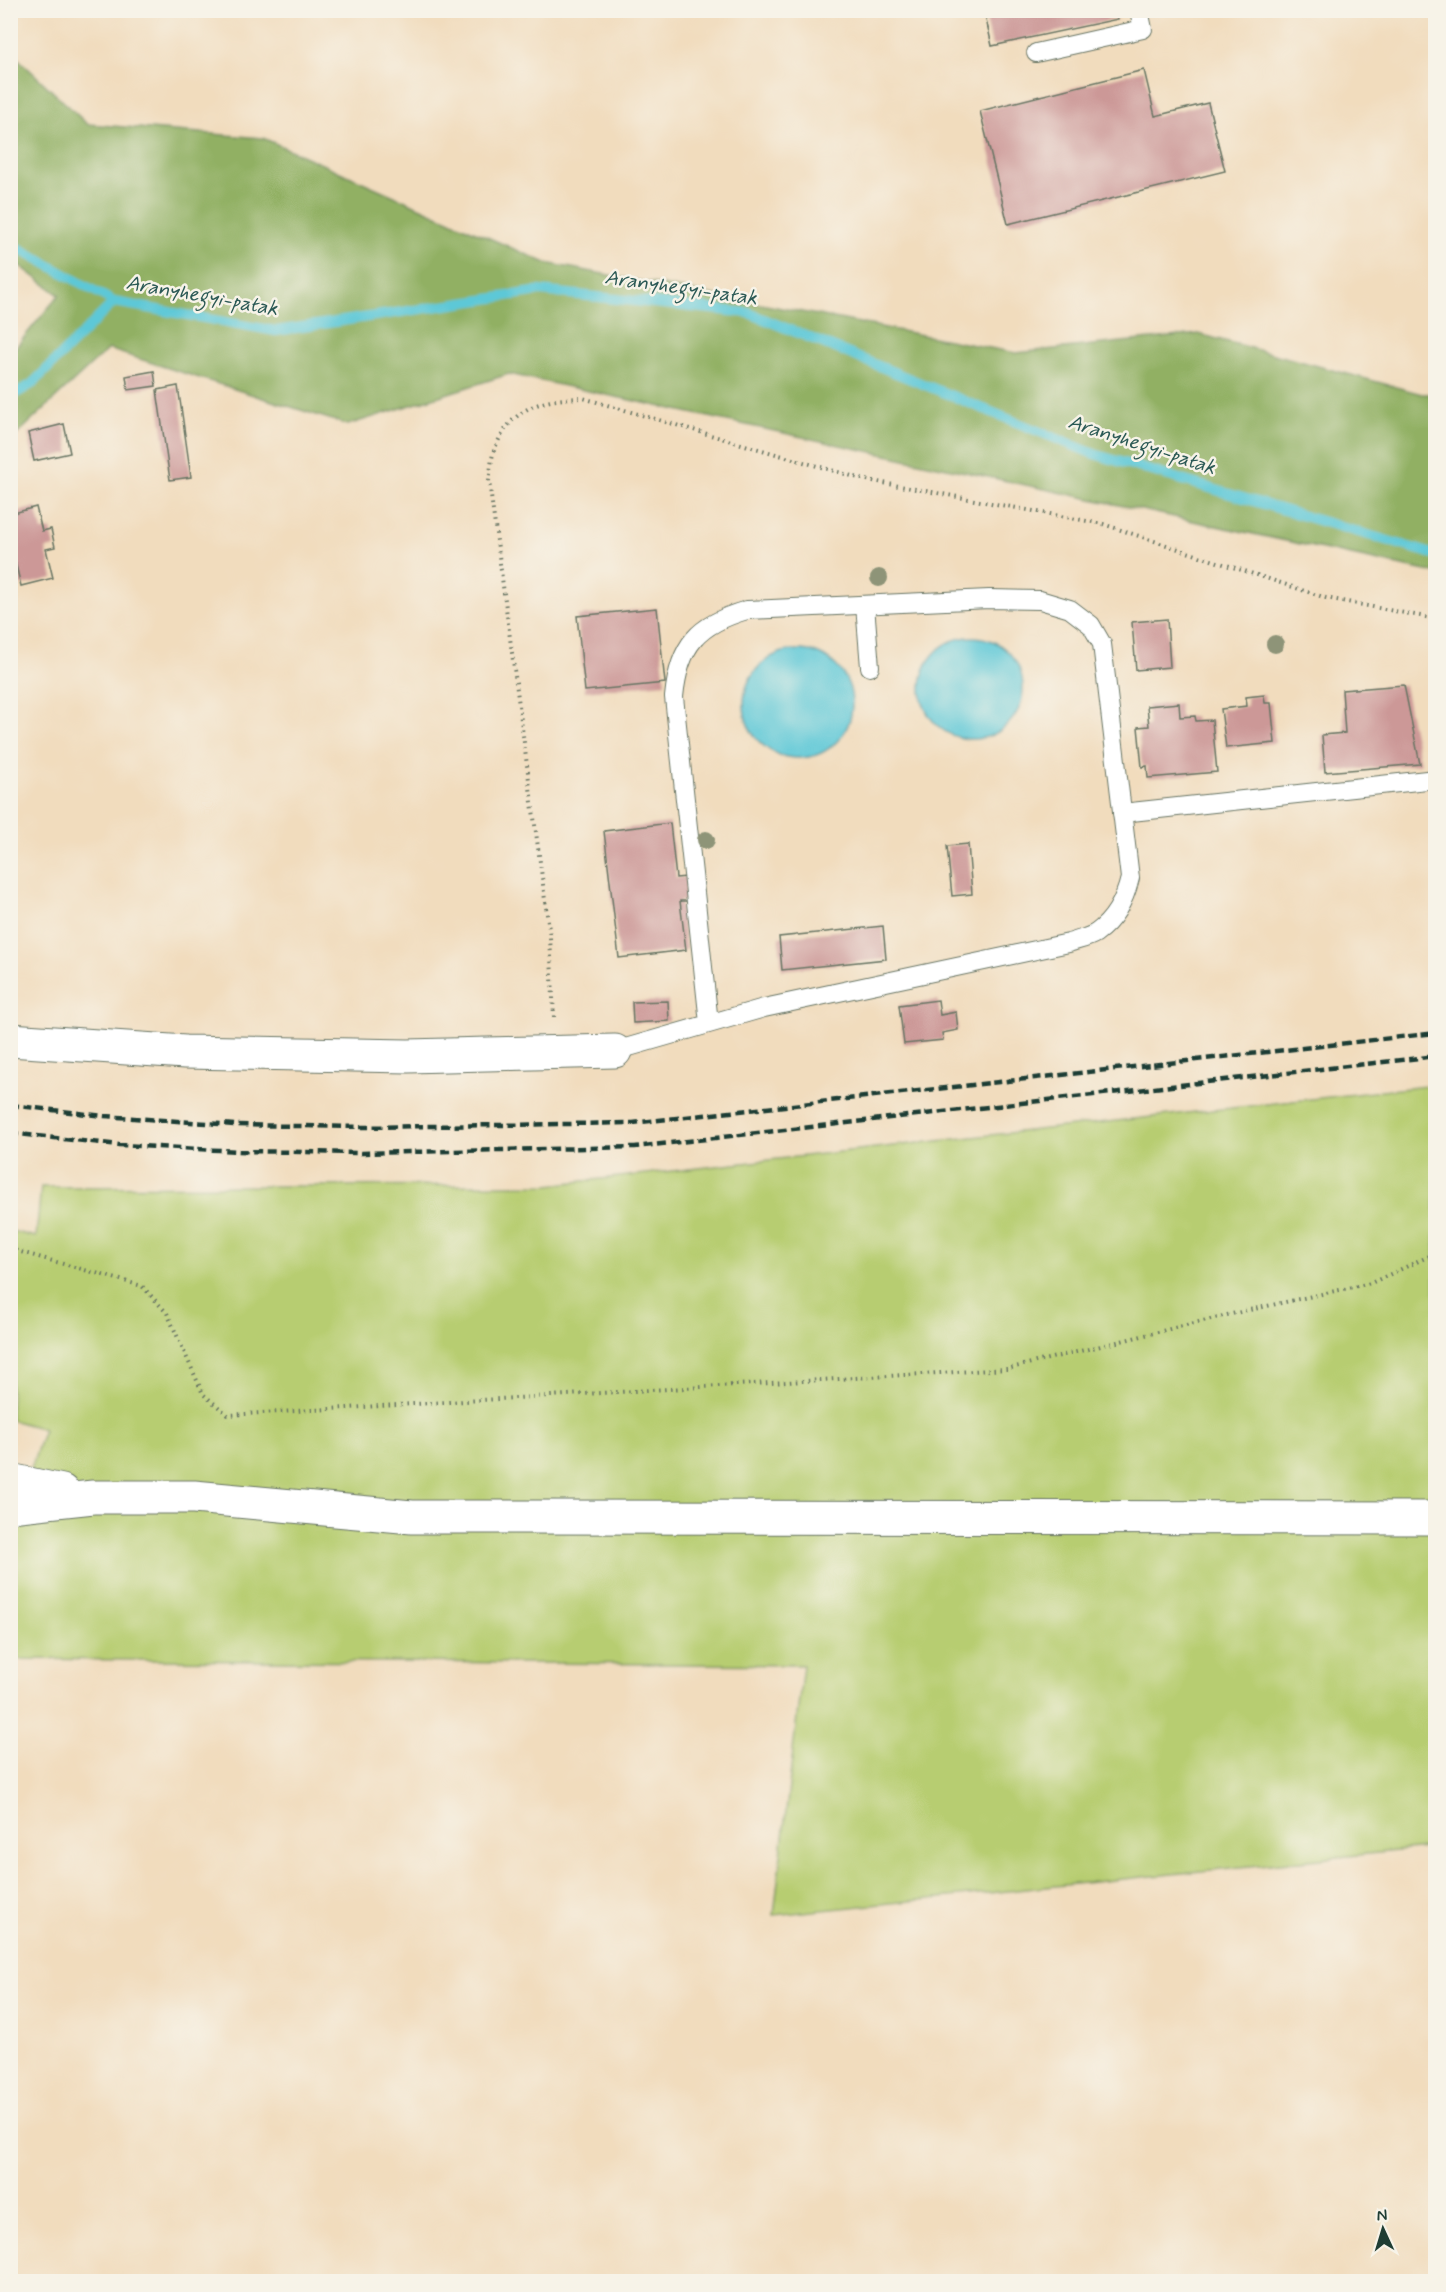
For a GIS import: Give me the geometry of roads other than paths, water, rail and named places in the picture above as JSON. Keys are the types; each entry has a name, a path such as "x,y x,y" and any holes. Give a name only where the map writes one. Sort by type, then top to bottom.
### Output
{"street":[{"path":"10,1040 185,1052 408,1056 615,1051"},
{"path":"10,1480 93,1497"},
{"path":"10,1506 93,1497 194,1497 412,1517 1436,1518"}],"lane":[{"path":"1036,53 1143,28 1139,10"},
{"path":"615,1051 764,1008 1069,943 1095,934 1111,919 1126,896 1130,878 1102,644 1091,625 1070,609 1040,600 989,599 747,610 721,618 697,636 688,648 677,672 674,697 709,1023"},
{"path":"866,605 870,667"},
{"path":"1122,813 1436,779"}],"water":[{"path":"972,637 991,641 1008,652 1019,669 1023,688 1019,707 1008,724 991,735 972,739 953,735 936,724 925,707 921,688 925,669 936,652 953,641"},
{"path":"798,650 819,654 836,666 848,683 852,704 848,725 836,742 819,754 798,758 777,754 760,742 748,725 744,704 748,683 760,666 777,654"}],"waterway":[{"name":"Aranyhegyi-patak","path":"10,243 114,302 276,331 540,291 749,313 1094,454 1436,555"},
{"path":"10,397 32,384 114,302"}],"railway":[{"path":"10,1105 104,1116 235,1125 365,1127 633,1123 1436,1033"},
{"path":"10,1133 119,1145 239,1151 363,1153 635,1147 1436,1056"}]}
